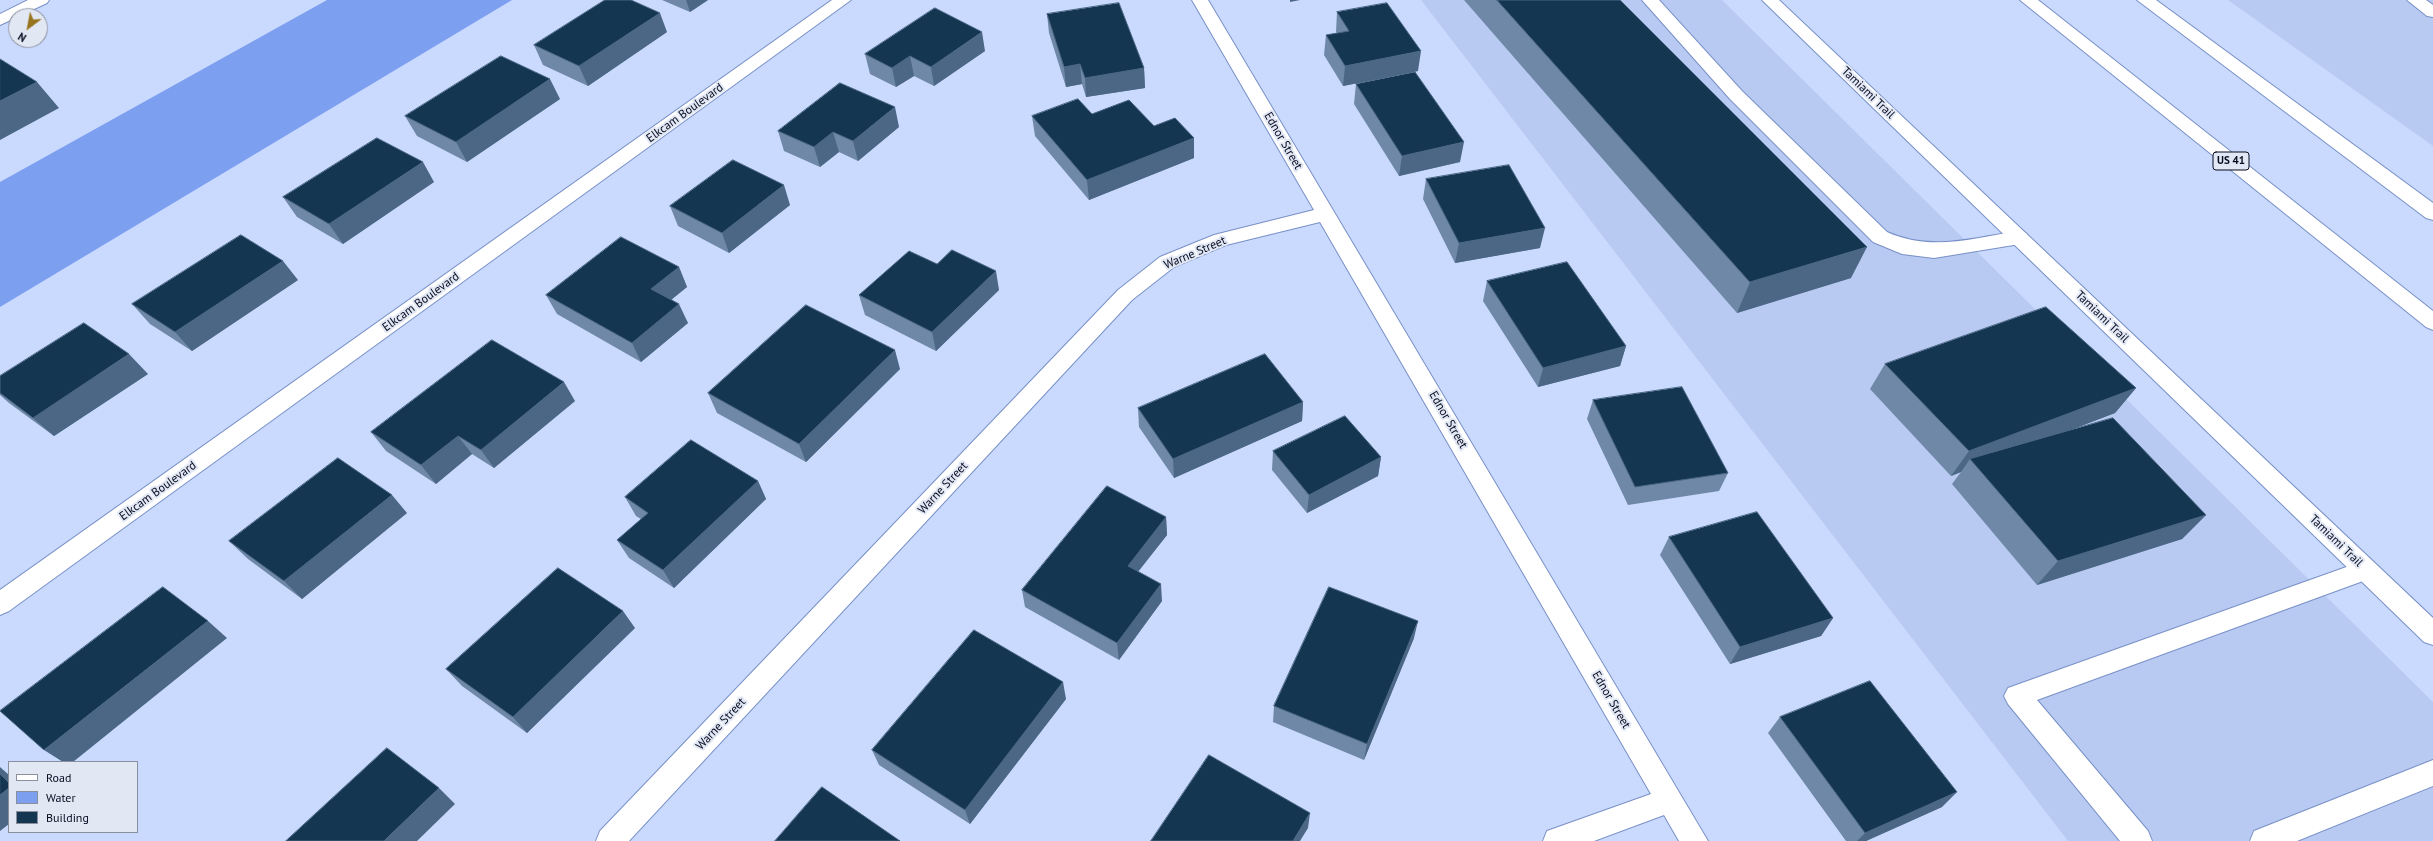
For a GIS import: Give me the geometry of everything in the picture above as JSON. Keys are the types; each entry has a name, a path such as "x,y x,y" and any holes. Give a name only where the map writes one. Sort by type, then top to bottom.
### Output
{"street":[{"path":"0,20 41,0"},
{"name":"Elkcam Boulevard","path":"0,604 843,0"},
{"name":"Ednor Street","path":"1200,0 1694,841"},
{"path":"1650,0 1736,95 1880,237 1902,247 1934,251 2019,238"},
{"name":"Tamiami Trail","path":"1770,0 2433,634"},
{"name":"US 41","path":"2028,0 2433,322"},
{"path":"2145,0 2433,213"},
{"path":"2414,0 2433,12"},
{"name":"Warne Street","path":"610,841 1125,295 1167,262 1221,240 1326,214"},
{"path":"2138,841 2017,696 2366,570"},
{"path":"2264,841 2433,773"},
{"path":"1557,841 1670,800"}],"shaded area":[{"path":"1421,0 1722,0 2433,702 2433,841 2068,841"},
{"path":"2228,0 2433,0 2433,146"}],"water":[{"path":"327,0 512,0 0,307 0,182"}],"building":[{"path":"605,0 631,0 660,13 579,66 534,45"},
{"path":"1497,0 1620,0 1867,247 1750,282"},
{"path":"1119,3 1144,68 1085,78 1080,64 1064,67 1047,14"},
{"path":"1387,3 1421,51 1345,66 1326,35 1349,31 1337,12"},
{"path":"935,8 982,32 931,67 910,56 892,68 865,54"},
{"path":"501,56 550,79 456,142 405,116"},
{"path":"0,59 37,82 0,101"},
{"path":"1415,72 1464,142 1402,156 1356,84"},
{"path":"840,83 895,107 853,141 833,132 814,147 778,131"},
{"path":"1078,99 1092,114 1129,100 1154,126 1175,118 1194,138 1087,180 1032,116"},
{"path":"377,138 423,162 329,224 283,197"},
{"path":"733,160 784,185 722,233 670,206"},
{"path":"1509,165 1545,228 1459,243 1426,179"},
{"path":"241,235 283,261 175,332 132,304"},
{"path":"621,237 679,267 651,289 679,304 632,343 546,295"},
{"path":"952,250 996,271 932,332 859,295 909,251 937,264"},
{"path":"1567,262 1626,346 1543,368 1487,281"},
{"path":"806,305 895,350 799,444 708,393"},
{"path":"2046,307 2136,388 1969,451 1885,364"},
{"path":"84,323 129,354 33,418 0,393 0,376"},
{"path":"492,340 564,382 481,450 458,436 421,465 371,432"},
{"path":"1265,354 1303,402 1173,459 1138,408"},
{"path":"1682,387 1728,473 1635,487 1593,400"},
{"path":"1345,416 1381,457 1309,495 1273,451"},
{"path":"2113,418 2206,515 2058,561 1970,459"},
{"path":"691,440 758,481 663,570 617,540 648,513 625,497"},
{"path":"338,458 392,495 284,581 229,541"},
{"path":"1107,486 1166,517 1128,566 1161,584 1117,643 1022,590"},
{"path":"1757,512 1833,618 1740,647 1669,537"},
{"path":"558,568 623,611 513,717 446,669"},
{"path":"163,587 208,621 44,750 0,711"},
{"path":"1329,587 1418,621 1367,744 1274,706"},
{"path":"974,630 1063,682 965,810 872,750"},
{"path":"1870,681 1957,792 1865,833 1780,717"},
{"path":"387,748 439,788 384,841 286,841"},
{"path":"1209,755 1310,813 1293,841 1151,841"},
{"path":"0,774 8,782 8,789 0,795"},
{"path":"822,787 900,841 775,841"}]}
